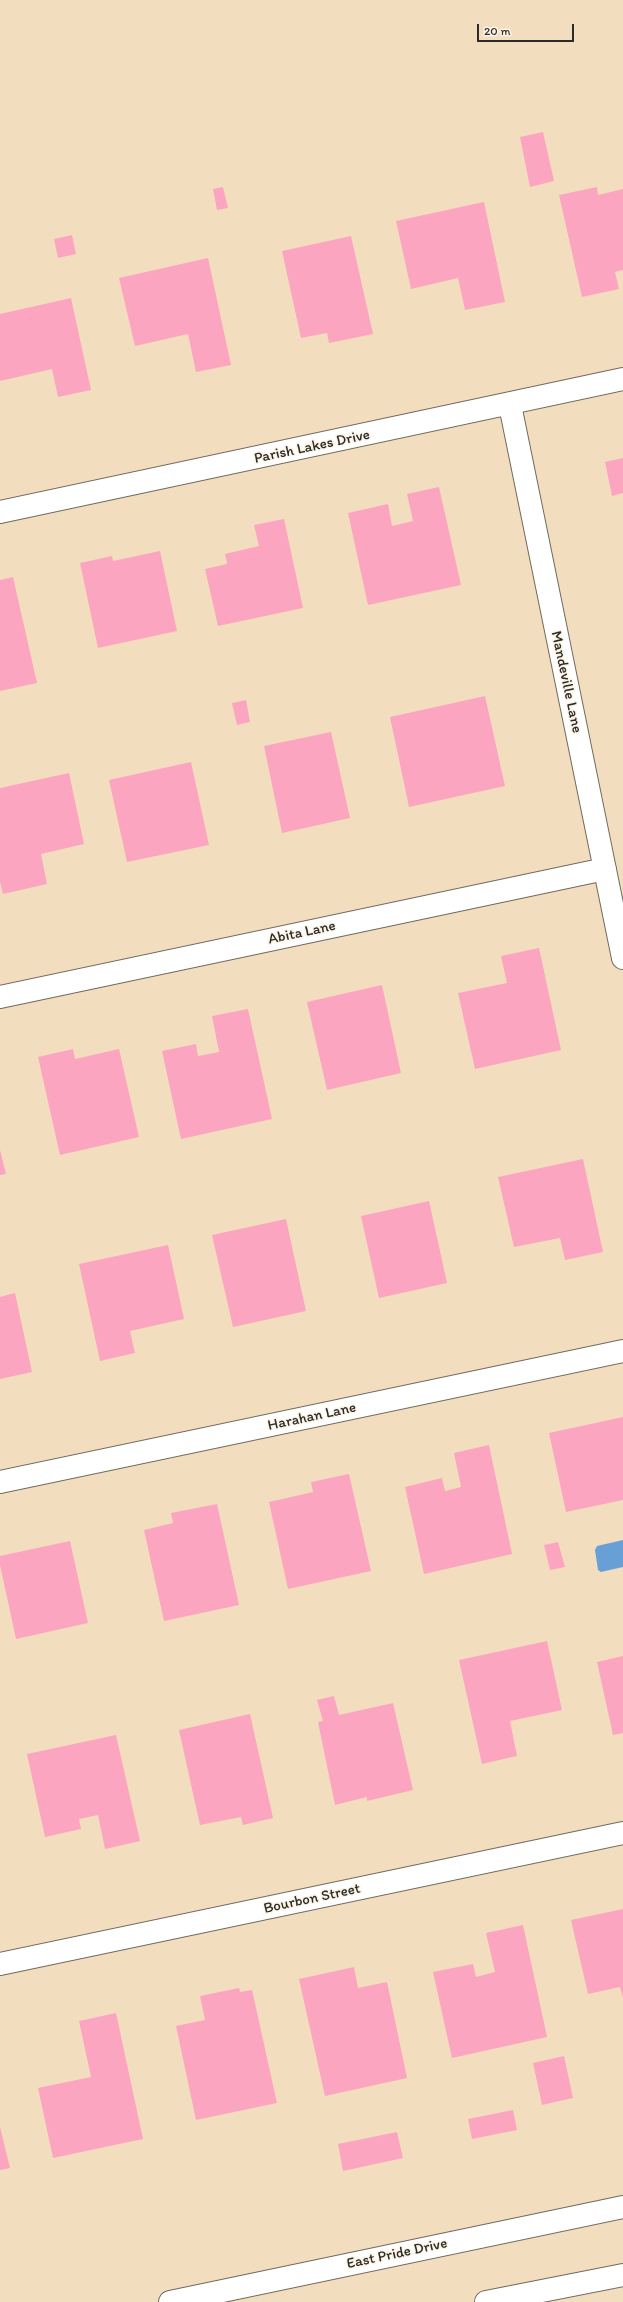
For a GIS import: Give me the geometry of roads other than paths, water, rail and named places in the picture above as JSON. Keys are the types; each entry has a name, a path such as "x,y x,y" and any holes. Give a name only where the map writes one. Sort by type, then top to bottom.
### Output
{"street":[{"name":"Parish Lakes Drive","path":"0,512 510,405 623,379"},
{"name":"Mandeville Lane","path":"510,405 623,958"},
{"name":"Abita Lane","path":"0,997 605,870"},
{"name":"Harahan Lane","path":"0,1482 623,1351"},
{"name":"Bourbon Street","path":"0,1964 623,1833"},
{"name":"East Pride Drive","path":"170,2302 623,2207"},
{"path":"486,2302 623,2275"}],"water":[{"path":"623,1540 623,1567 601,1572 598,1570 595,1550 597,1546"}]}
